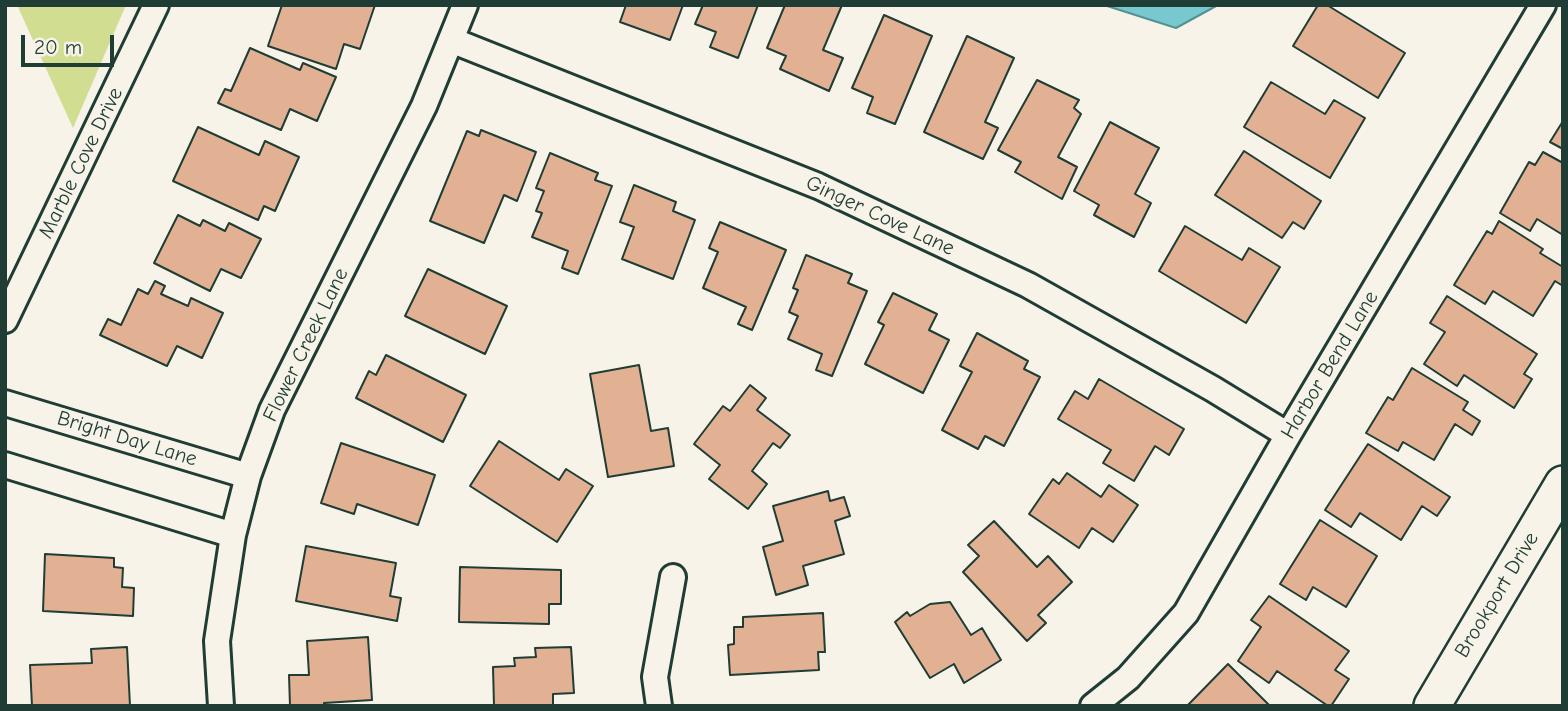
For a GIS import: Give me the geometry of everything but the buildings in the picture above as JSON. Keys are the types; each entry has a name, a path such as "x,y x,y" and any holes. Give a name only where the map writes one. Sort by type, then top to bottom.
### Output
{"street":[{"name":"Marble Cove Drive","path":"5,320 156,5"},
{"name":"Flower Creek Lane","path":"221,706 217,640 233,535 248,476 272,410 424,106 465,5"},
{"name":"Harbor Bend Lane","path":"1093,706 1128,678 1186,613 1288,435 1543,5"},
{"name":"Ginger Cove Lane","path":"451,40 818,186 1028,285 1213,389 1288,435"},
{"name":"Bright Day Lane","path":"5,403 248,476"},
{"path":"5,465 233,535"},
{"name":"Brookport Drive","path":"1432,706 1563,484"},
{"path":"659,706 655,677 673,577"}],"green space":[{"path":"17,5 126,5 73,128"}],"water":[{"path":"1104,5 1218,5 1176,28"}]}
